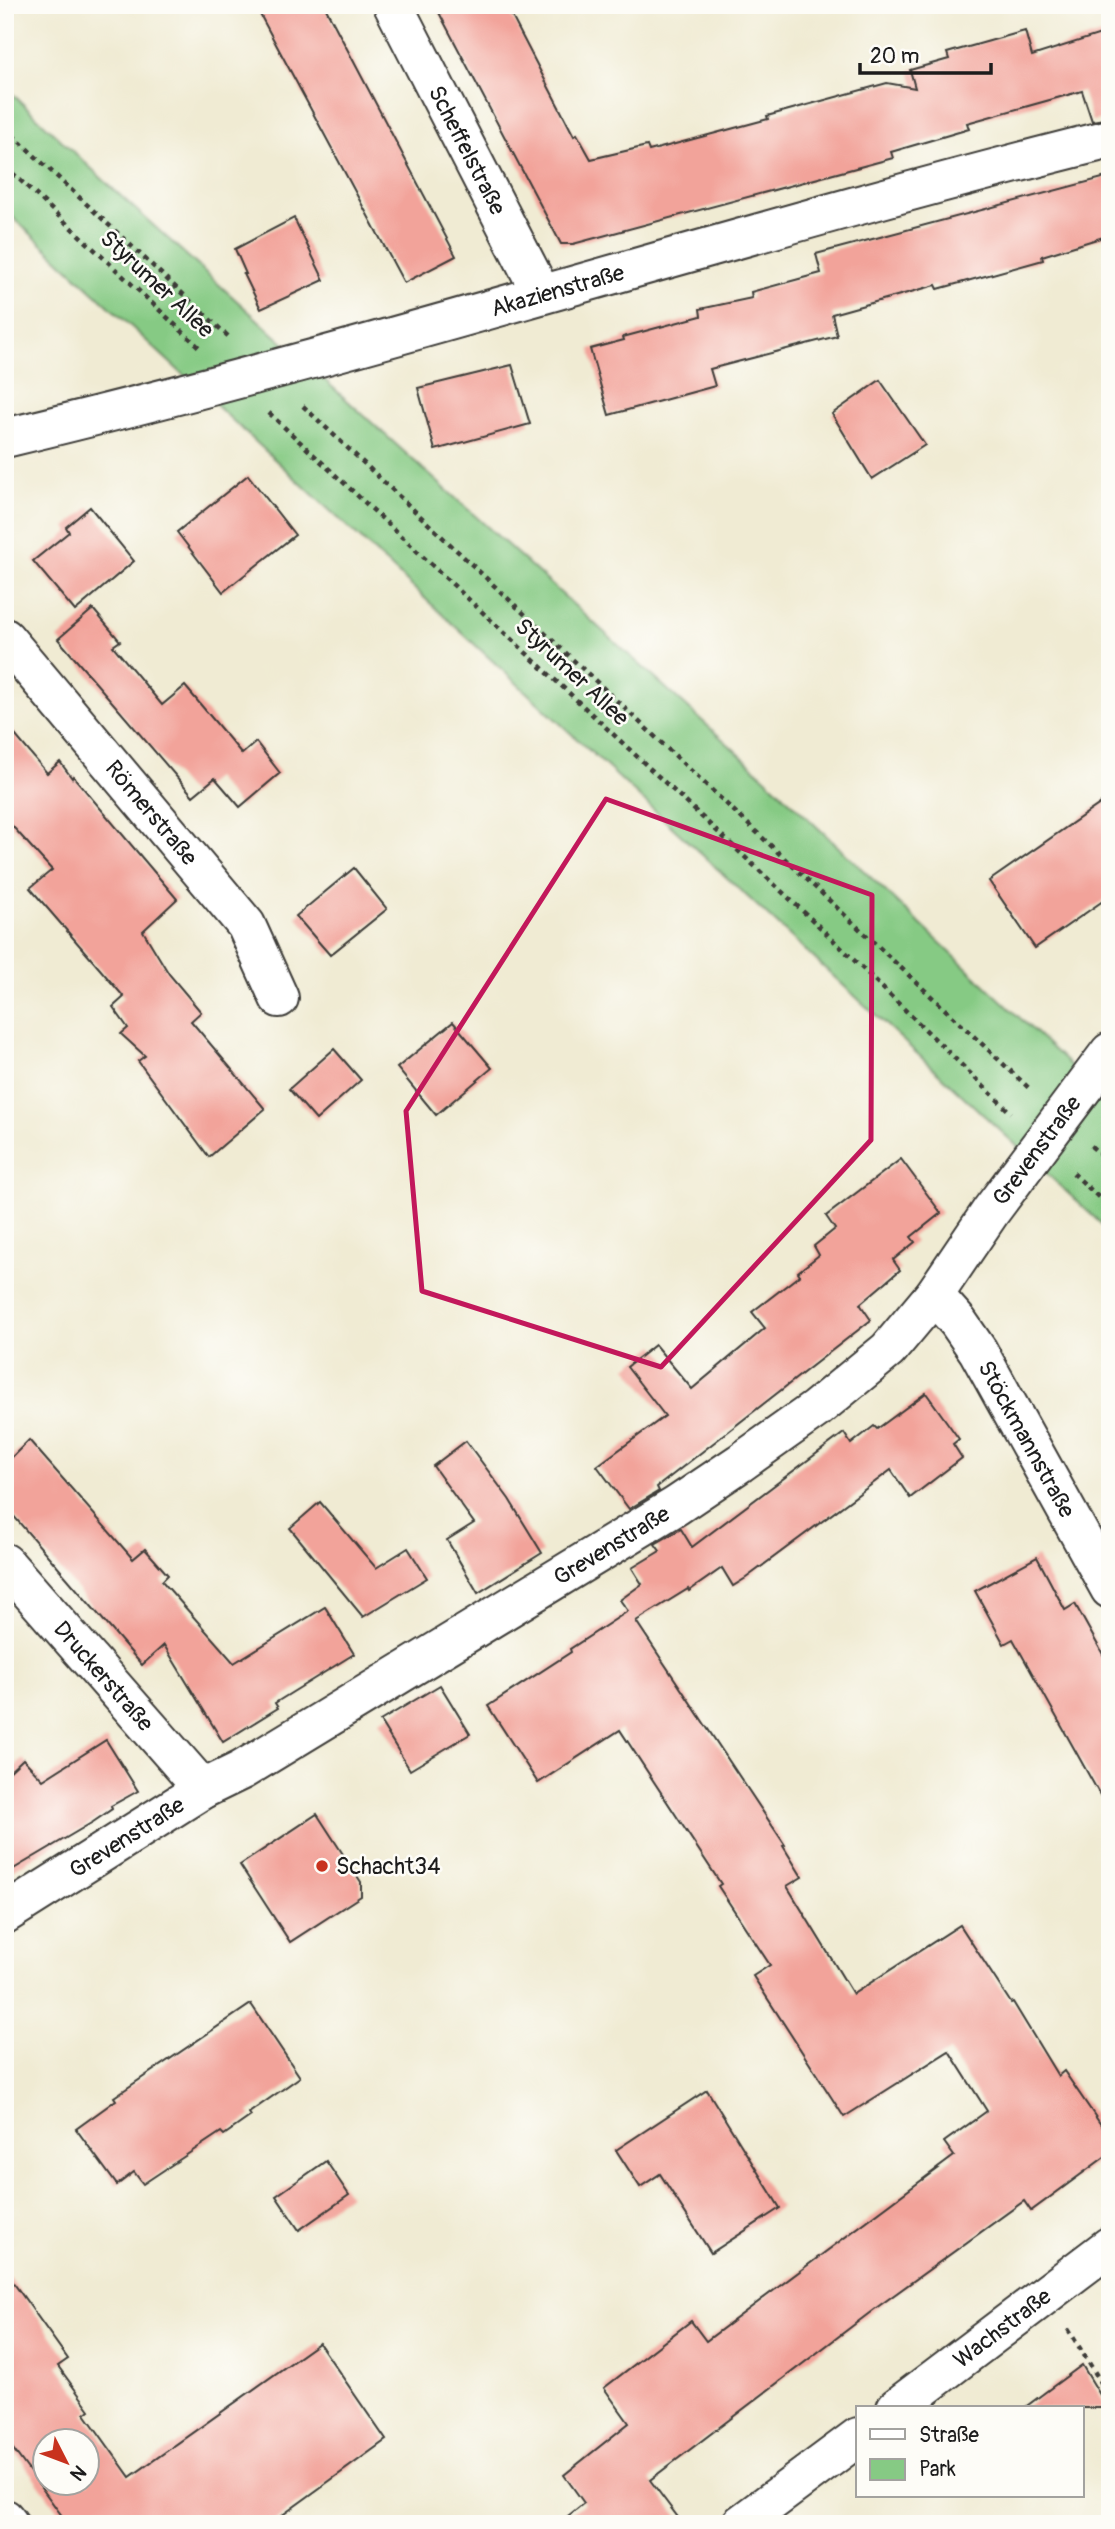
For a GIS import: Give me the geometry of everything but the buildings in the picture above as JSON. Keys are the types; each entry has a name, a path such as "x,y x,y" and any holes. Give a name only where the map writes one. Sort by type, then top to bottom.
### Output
{"street":[{"name":"Scheffelstraße","path":"393,5 541,293"},
{"name":"Akazienstraße","path":"5,438 250,376 541,293 1110,139"},
{"name":"Römerstraße","path":"5,638 246,925 279,998"},
{"name":"Grevenstraße","path":"5,1914 203,1789 265,1756 666,1512 740,1464 816,1409 888,1350 934,1295 991,1211 1110,1052"},
{"name":"Stöckmannstraße","path":"934,1295 958,1322 978,1351 1110,1589"},
{"name":"Druckerstraße","path":"5,1563 203,1789"},
{"name":"Wachstraße","path":"899,2406 1110,2246"},
{"path":"741,2524 856,2438"},
{"path":"5,2519 9,2524"}],"path":[{"name":"Styrumer Allee","path":"5,128 250,376 822,930 1050,1130 1110,1163"},
{"name":"Styrumer Allee","path":"5,166 250,376 914,982 1050,1130 1110,1208"},
{"path":"1046,2294 1110,2397"}],"highlighted area":[{"path":"606,799 872,895 871,1140 661,1367 422,1291 406,1111"}],"green space":[{"path":"5,87 112,188 760,773 1110,1103 1110,1232 5,210"}],"place":[{"name":"Schacht34","path":"322,1866"}]}
